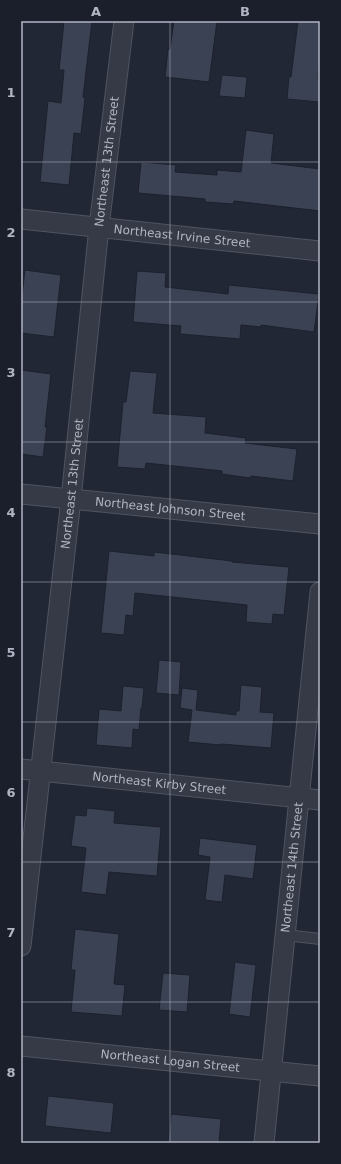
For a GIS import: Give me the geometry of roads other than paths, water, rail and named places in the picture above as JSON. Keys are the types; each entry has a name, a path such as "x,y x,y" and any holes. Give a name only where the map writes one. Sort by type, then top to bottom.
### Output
{"street":[{"name":"Northeast 13th Street","path":"21,946 71,499 99,227 124,21"},
{"name":"Northeast Irvine Street","path":"21,219 320,251"},
{"name":"Northeast Johnson Street","path":"21,494 320,524"},
{"name":"Northeast 14th Street","path":"264,1143 320,592"},
{"name":"Northeast Kirby Street","path":"21,769 320,800"},
{"name":"Northeast Logan Street","path":"21,1046 320,1076"}],"lane":[{"path":"285,935 320,939"}]}
